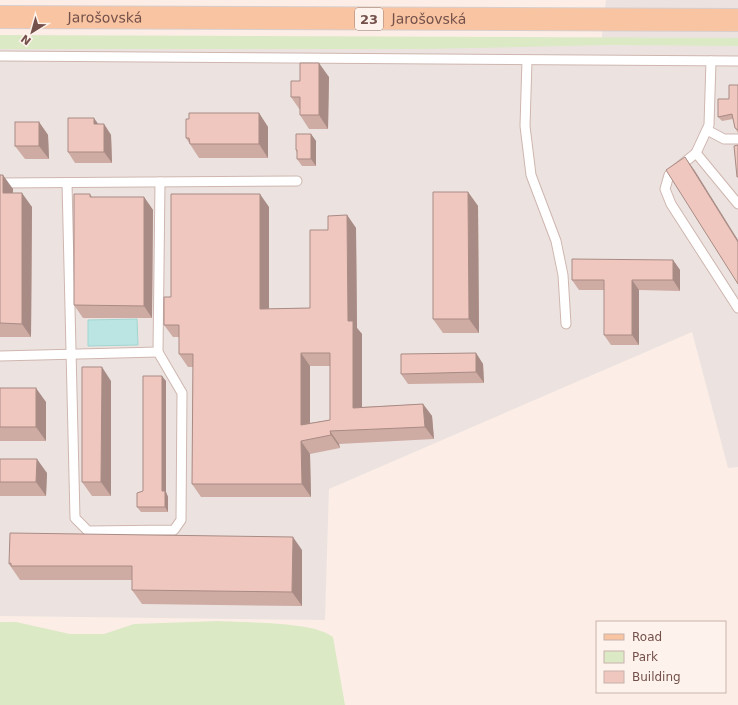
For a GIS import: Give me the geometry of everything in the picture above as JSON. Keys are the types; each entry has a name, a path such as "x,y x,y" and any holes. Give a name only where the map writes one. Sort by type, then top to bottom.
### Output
{"main road":[{"name":"Jarošovská","path":"0,17 738,20"}],"lane":[{"path":"0,56 738,61"},
{"path":"527,60 525,126 531,175 556,241 563,275 566,324"},
{"path":"711,61 709,125 696,153 669,175 665,189 671,204 738,308"},
{"path":"707,130 724,139 738,139"},
{"path":"696,153 734,195 738,204"},
{"path":"0,184 297,181"},
{"path":"67,183 75,518 88,531 174,530 181,520 182,394 158,352 160,182"},
{"path":"0,356 158,352"}],"shaded area":[{"path":"606,0 738,0 738,467 728,468 692,332 329,489 325,620 0,616 0,41 601,45"}],"green space":[{"path":"0,35 738,38 738,46 609,45 425,49 0,49"},
{"path":"219,621 295,625 324,632 333,637 345,705 0,705 0,622 16,622 70,634 104,634 134,624"}],"water":[{"path":"137,319 138,345 88,346 88,320"}],"building":[{"path":"300,63 319,63 319,115 300,115 300,97 291,97 291,81 300,81"},
{"path":"729,85 738,85 738,130 735,128 732,114 718,117 718,99 729,99"},
{"path":"189,113 259,113 259,144 190,144 189,138 186,138 186,119 189,119"},
{"path":"68,118 94,118 94,124 104,124 104,152 68,152"},
{"path":"15,122 39,122 39,146 15,146"},
{"path":"296,134 311,134 311,159 297,159"},
{"path":"738,145 738,177 737,177 734,146"},
{"path":"685,157 738,242 738,284 666,170"},
{"path":"0,175 3,175 3,193 22,193 22,324 0,323"},
{"path":"433,192 468,192 469,319 433,319"},
{"path":"74,194 90,194 90,197 144,197 144,306 74,305"},
{"path":"171,194 260,194 260,309 310,308 310,230 328,230 328,216 347,215 348,321 353,321 353,408 423,404 425,427 330,431 331,435 301,441 302,484 192,484 193,354 179,354 179,325 164,325 164,297 171,297","holes":["301,353 330,353 330,420 301,425"]},
{"path":"572,259 673,260 673,280 632,280 632,335 604,335 604,280 572,280"},
{"path":"476,353 476,372 401,374 401,354"},
{"path":"82,367 102,367 101,482 82,482"},
{"path":"143,376 162,376 162,491 165,491 165,507 137,507 137,493 143,491"},
{"path":"0,388 36,388 36,427 0,427"},
{"path":"0,459 37,459 36,482 0,482"},
{"path":"10,533 293,537 292,592 132,590 132,566 11,566 11,563 9,564"}]}
